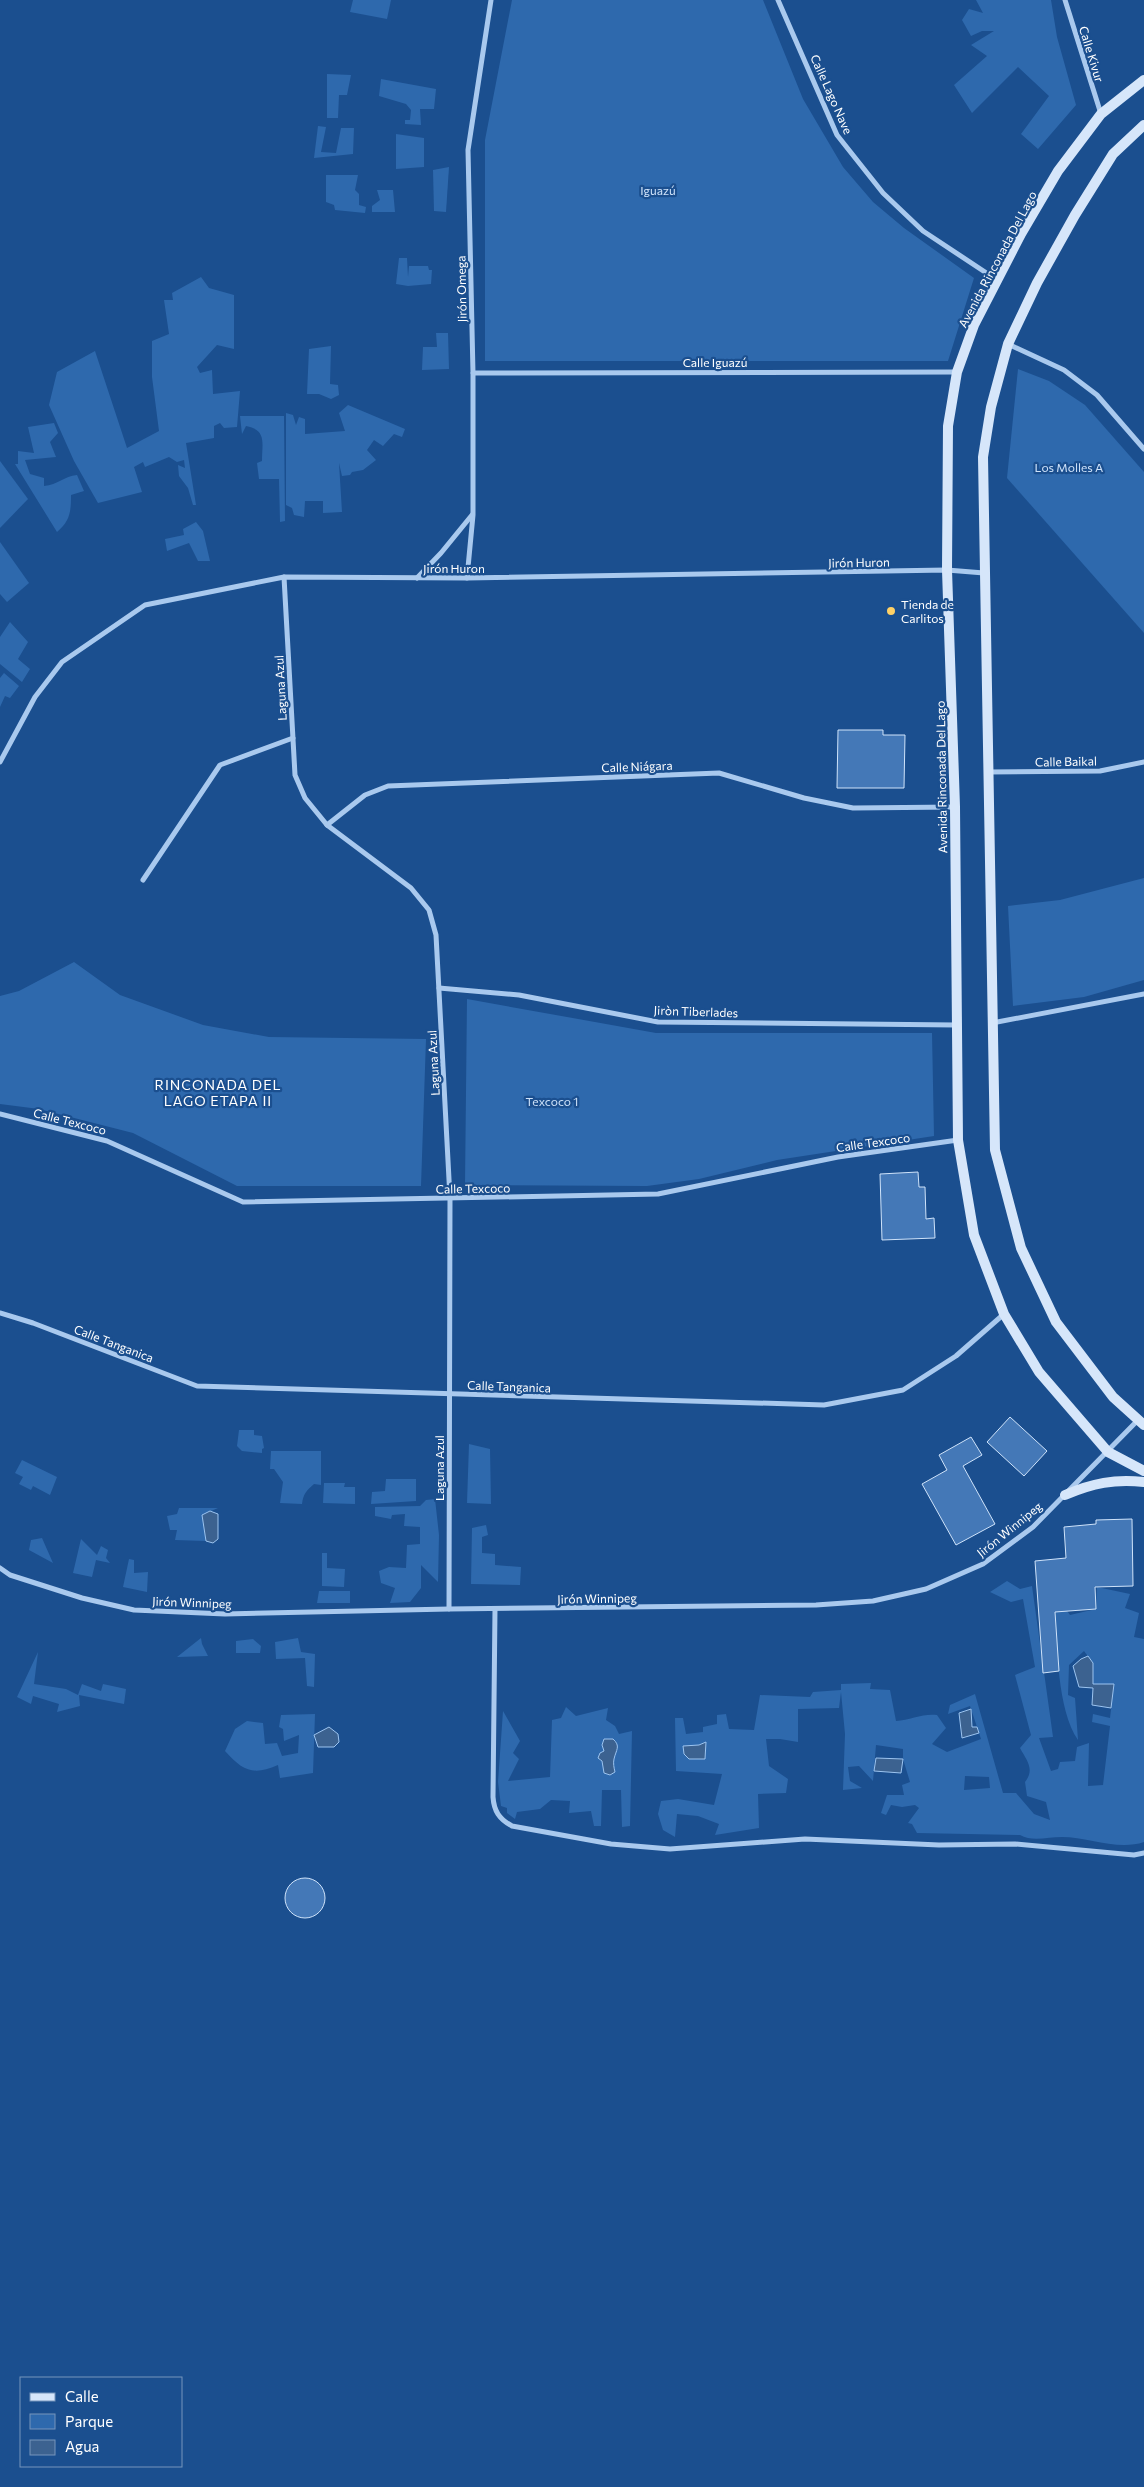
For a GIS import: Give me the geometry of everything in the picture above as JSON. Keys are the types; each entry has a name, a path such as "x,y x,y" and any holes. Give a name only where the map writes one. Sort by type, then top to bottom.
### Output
{"street":[{"name":"Jirón Omega","path":"467,578 473,515 473,373 468,150 491,0"},
{"name":"Calle Lago Nave","path":"778,0 836,135 883,194 923,231 997,280"},
{"name":"Calle Kivur","path":"1065,0 1101,114"},
{"name":"Avenida Rinconada Del Lago","path":"1144,80 1101,114 1058,171 997,280 974,326 957,372 948,426 947,570 955,807 958,1140 974,1236 1004,1314 1039,1372 1108,1452 1144,1470"},
{"path":"1141,1423 1112,1396 1056,1322 1020,1248 995,1150 991,1024 983,457 991,407 1008,344 1037,284 1075,215 1113,154 1144,125"},
{"path":"1008,344 1064,370 1098,395 1144,449"},
{"name":"Calle Iguazú","path":"473,373 957,372"},
{"path":"417,578 473,515"},
{"name":"Jirón Huron","path":"0,762 35,697 62,662 145,605 284,577 467,578 947,570 984,573"},
{"name":"Laguna Azul","path":"284,577 295,775 305,798 327,825 411,888 429,910 436,935 450,1198 450,1609"},
{"path":"143,880 220,765 293,738"},
{"name":"Calle Baikal","path":"987,772 1100,771 1144,762"},
{"name":"Calle Niágara","path":"327,825 365,795 388,786 719,773 804,798 853,808 955,807"},
{"name":"Jiròn Tiberlades","path":"439,988 519,995 658,1022 956,1025"},
{"path":"991,1024 1144,994"},
{"name":"Calle Texcoco","path":"0,1114 107,1141 243,1202 658,1194 838,1157 958,1140"},
{"name":"Calle Tanganica","path":"0,1313 33,1323 197,1386 824,1405 904,1390 956,1356 1004,1314"},
{"name":"Jirón Winnipeg","path":"0,1568 10,1575 82,1598 134,1610 225,1614 450,1609 816,1606 874,1601 926,1589 983,1564 1032,1526 1108,1452 1141,1423"},
{"path":"1065,1494 1085,1486 1120,1480 1144,1482"},
{"path":"495,1609 492,1796 496,1812 500,1818 512,1826 611,1844 670,1850 805,1839 939,1845 1015,1844 1134,1855 1144,1853"}],"green space":[{"path":"353,0 391,0 387,19 350,12"},
{"name":"Iguazú","path":"512,0 763,0 803,99 843,167 873,202 904,228 974,278 948,361 485,361 485,140"},
{"path":"976,0 1051,0 1057,37 1076,105 1038,149 1021,134 1049,96 1018,67 972,113 954,85 987,56 971,45 994,31 982,31 971,36 962,20 969,9 983,13"},
{"path":"327,74 351,75 347,95 339,95 338,118 327,118"},
{"path":"381,79 436,89 434,109 420,109 421,125 405,124 405,120 410,120 411,110 406,104 379,96"},
{"path":"318,126 326,127 321,152 336,153 341,128 354,128 353,154 314,158"},
{"path":"396,134 424,138 424,167 396,169"},
{"path":"449,167 446,212 434,211 433,170"},
{"path":"326,175 358,175 355,190 359,194 359,205 366,207 365,213 335,210 334,205 326,202"},
{"path":"377,190 393,190 395,212 372,212 372,206 380,200"},
{"path":"399,258 407,258 408,277 409,266 428,266 429,270 432,270 431,284 408,286 396,284"},
{"path":"201,277 209,288 234,295 234,349 217,345 197,367 200,373 212,370 213,394 240,391 237,427 224,428 220,423 214,426 214,438 186,443 196,505 193,505 188,488 179,476 178,465 185,468 184,460 177,462 169,457 145,467 143,462 134,467 142,492 98,503 74,461 49,405 57,372 95,351 127,448 159,431 152,377 152,341 169,334 164,300 173,300 172,293"},
{"path":"436,333 448,333 449,369 422,370 423,347 437,347"},
{"path":"331,346 330,384 338,385 339,395 331,399 319,394 307,394 309,349"},
{"name":"Los Molles A","path":"1018,369 1049,381 1085,405 1144,472 1144,633 1007,478"},
{"path":"348,405 405,429 402,437 394,434 383,446 374,440 367,450 376,460 363,470 342,476 339,463 342,512 323,513 323,501 305,501 304,517 294,515 292,508 286,505 286,413 293,415 296,425 299,417 305,419 305,434 345,431 339,413"},
{"path":"240,416 284,416 285,521 280,522 279,479 259,479 257,463 262,461 262,438 253,428 246,426 242,434"},
{"path":"54,423 58,433 50,442 56,457 25,460 30,474 44,478 44,486 77,475 84,491 71,495 69,516 65,524 57,532 15,464 18,464 18,451 34,453 28,427"},
{"path":"0,461 28,499 0,528"},
{"path":"196,522 203,531 210,561 198,561 189,543 167,551 165,539 184,535 183,529"},
{"path":"0,542 29,583 7,602 0,594"},
{"path":"10,622 28,642 18,659 30,669 22,682 0,664 0,637"},
{"path":"4,673 19,686 10,698 5,696 0,707 0,678"},
{"path":"1144,878 1144,980 1084,997 1013,1006 1008,906 1060,900"},
{"path":"74,962 120,995 203,1025 269,1037 426,1039 421,1186 237,1186 133,1133 39,1109 0,1104 0,996 19,991"},
{"name":"Texcoco 1","path":"467,999 656,1033 932,1033 934,1136 777,1160 699,1179 647,1186 465,1185"},
{"path":"239,1430 254,1430 254,1435 262,1436 264,1448 262,1453 242,1451 237,1446"},
{"path":"469,1444 490,1449 491,1504 467,1503"},
{"path":"271,1451 321,1451 321,1485 314,1484 309,1488 304,1495 302,1504 280,1503 283,1482 274,1469 270,1469"},
{"path":"22,1460 57,1477 50,1495 33,1486 31,1490 19,1484 23,1477 15,1473"},
{"path":"386,1479 416,1479 416,1501 371,1504 372,1492 385,1491"},
{"path":"324,1483 345,1483 344,1487 355,1487 355,1504 323,1503"},
{"path":"435,1499 439,1535 438,1582 421,1565 421,1588 410,1602 390,1603 395,1588 381,1583 379,1571 389,1567 406,1568 407,1545 420,1544 420,1527 404,1526 405,1514 392,1515 391,1519 375,1516 375,1507 420,1506 426,1500"},
{"path":"179,1508 218,1508 202,1515 206,1541 175,1540 177,1530 170,1530 167,1516 177,1514"},
{"path":"486,1525 488,1535 482,1537 482,1553 495,1554 495,1565 521,1567 520,1585 471,1584 472,1528"},
{"path":"42,1538 53,1563 29,1550 31,1540"},
{"path":"81,1539 97,1555 101,1546 108,1550 106,1558 110,1563 96,1560 92,1577 73,1573"},
{"path":"322,1553 327,1553 327,1568 345,1569 344,1587 322,1586"},
{"path":"129,1559 134,1560 134,1573 148,1572 147,1592 123,1587"},
{"path":"1007,1581 1020,1589 1032,1586 1053,1737 1039,1738 1051,1771 1058,1769 1060,1762 1075,1761 1077,1747 1089,1743 1088,1786 1103,1785 1110,1726 1092,1722 1093,1714 1110,1718 1114,1684 1093,1684 1093,1663 1084,1651 1069,1665 1068,1695 1075,1698 1078,1740 1071,1727 1062,1694 1059,1676 1055,1607 1065,1608 1070,1615 1096,1609 1097,1587 1130,1594 1125,1608 1139,1613 1134,1637 1144,1639 1144,1842 1124,1845 1062,1837 1035,1839 1020,1835 917,1833 912,1824 908,1823 919,1808 915,1805 902,1807 891,1805 886,1815 881,1813 887,1795 904,1795 902,1785 910,1782 903,1759 903,1749 876,1745 873,1781 859,1766 848,1767 850,1781 862,1788 843,1790 845,1734 841,1692 839,1708 798,1709 798,1742 766,1739 769,1766 788,1779 786,1793 758,1794 759,1828 715,1835 719,1824 698,1816 677,1814 675,1837 663,1830 658,1814 661,1801 678,1799 714,1805 722,1774 676,1771 675,1718 683,1718 686,1734 703,1732 703,1727 717,1724 717,1715 726,1714 729,1729 754,1730 760,1695 810,1697 813,1692 841,1690 841,1684 871,1683 870,1689 890,1690 896,1721 937,1715 946,1728 932,1744 947,1752 981,1739 970,1706 948,1714 950,1705 975,1694 1003,1793 1016,1793 1034,1814 1050,1820 1046,1802 1027,1796 1025,1782 1030,1769 1020,1748 1031,1735 1015,1675 1035,1667 1023,1599 1011,1602 990,1592","holes":["965,1776 989,1777 990,1788 964,1790"]},
{"path":"319,1591 350,1591 350,1603 317,1603"},
{"path":"201,1638 208,1656 177,1657"},
{"path":"298,1638 301,1652 315,1654 314,1687 307,1686 305,1658 276,1659 275,1642"},
{"path":"253,1639 261,1646 260,1653 236,1653 236,1641"},
{"path":"38,1652 34,1684 66,1689 78,1695 82,1684 101,1691 103,1684 126,1689 124,1704 79,1695 80,1706 57,1712 59,1704 33,1696 31,1704 17,1697"},
{"path":"566,1707 576,1716 608,1708 606,1720 615,1726 619,1734 632,1731 630,1826 622,1827 621,1790 602,1790 601,1826 594,1826 591,1811 569,1813 570,1801 551,1800 540,1809 517,1812 515,1819 507,1813 507,1808 501,1806 498,1782 503,1711 520,1741 513,1753 519,1759 508,1781 550,1777 552,1720 561,1718"},
{"path":"315,1714 313,1773 280,1778 278,1765 262,1770 249,1770 237,1763 225,1751 235,1729 247,1721 263,1723 265,1744 277,1743 282,1756 298,1753 299,1735 284,1741 283,1729 279,1727 281,1715"}],"water":[{"path":"210,1511 218,1514 218,1539 213,1543 206,1541 202,1515"},
{"path":"1088,1656 1093,1663 1093,1684 1114,1684 1111,1708 1092,1705 1093,1688 1079,1687 1073,1666"},
{"path":"971,1709 972,1727 977,1727 979,1733 962,1738 959,1713"},
{"path":"329,1727 338,1734 339,1742 334,1747 318,1747 314,1735"},
{"path":"604,1739 613,1739 617,1746 614,1761 615,1772 610,1775 604,1773 602,1761 598,1758 600,1753 604,1751 602,1745"},
{"path":"706,1742 705,1759 689,1759 684,1754 683,1746 699,1745"},
{"path":"876,1758 903,1759 901,1773 874,1771"}],"building":[{"path":"838,730 883,730 883,735 905,735 904,788 837,788"},
{"path":"918,1172 919,1187 925,1187 926,1219 934,1218 935,1238 882,1240 880,1174"},
{"path":"1010,1417 1047,1451 1024,1476 987,1442"},
{"path":"971,1437 982,1455 963,1466 995,1524 956,1545 922,1484 947,1470 939,1455"},
{"path":"1132,1519 1133,1586 1095,1587 1096,1609 1055,1612 1059,1671 1043,1673 1035,1561 1066,1558 1064,1527 1096,1524 1096,1520"},
{"path":"301,1878 309,1878 316,1881 322,1887 325,1898 322,1909 316,1915 309,1918 301,1918 294,1915 288,1909 285,1902 285,1894 288,1887 294,1881"}],"place":[{"name":"Tienda de Carlitos","path":"891,611"}],"district":[{"name":"RINCONADA DEL LAGO ETAPA II","path":"218,1092"}]}
